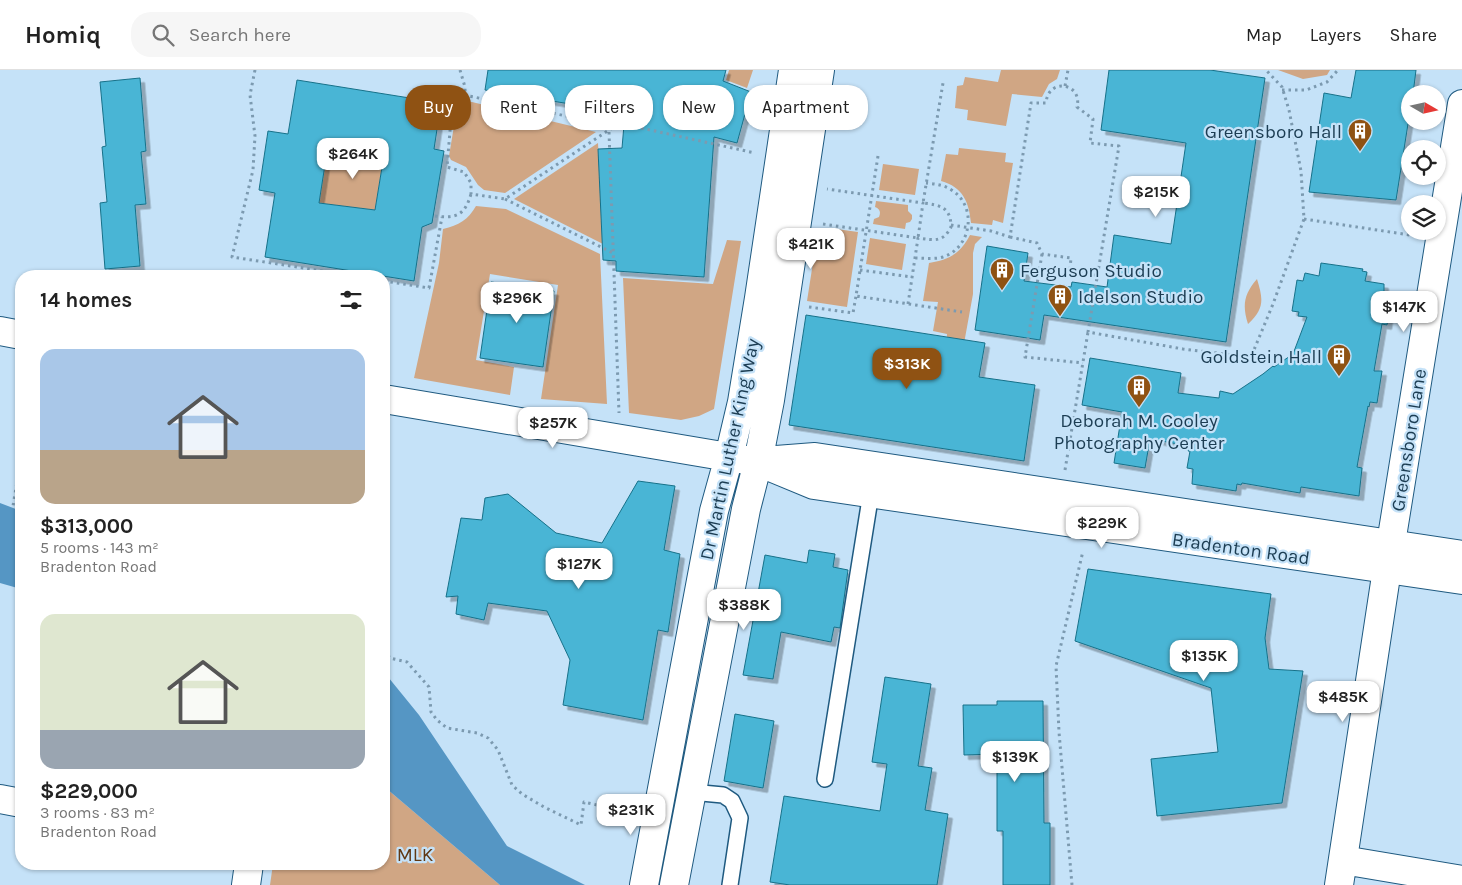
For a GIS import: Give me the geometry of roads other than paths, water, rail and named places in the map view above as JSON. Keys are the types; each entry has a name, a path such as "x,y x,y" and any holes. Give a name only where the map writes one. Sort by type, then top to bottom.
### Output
{"street":[{"name":"Dr Martin Luther King Way","path":"644,885 714,511 742,402 793,70"},
{"name":"Dr Martin Luther King Way","path":"674,885 746,509 758,462 770,400 820,70"},
{"name":"Greensboro Lane","path":"1341,873 1462,104"},
{"path":"0,331 15,334"},
{"name":"Bradenton Road","path":"390,400 758,462 814,485 1390,556 1462,555"},
{"name":"Bradenton Road","path":"758,462 815,457 1390,556 1462,580"},
{"path":"0,799 15,801"},
{"path":"246,885 248,870"},
{"path":"1341,873 1462,880"}],"lane":[{"path":"825,779 871,493"},
{"path":"691,792 723,795 732,801 740,818 730,885"}],"water":[{"path":"0,503 15,509 15,587 0,583"},
{"path":"390,679 419,715 507,846 585,885 500,885 390,791"}],"place":[{"name":"Greensboro Hall","path":"1360,152"},
{"name":"Ferguson Studio","path":"1002,291"},
{"name":"Idelson Studio","path":"1060,317"},
{"name":"Goldstein Hall","path":"1339,377"},
{"name":"Deborah M. Cooley Photography Center","path":"1139,408"}],"park label":[{"name":"MLK","path":"415,854"}]}
